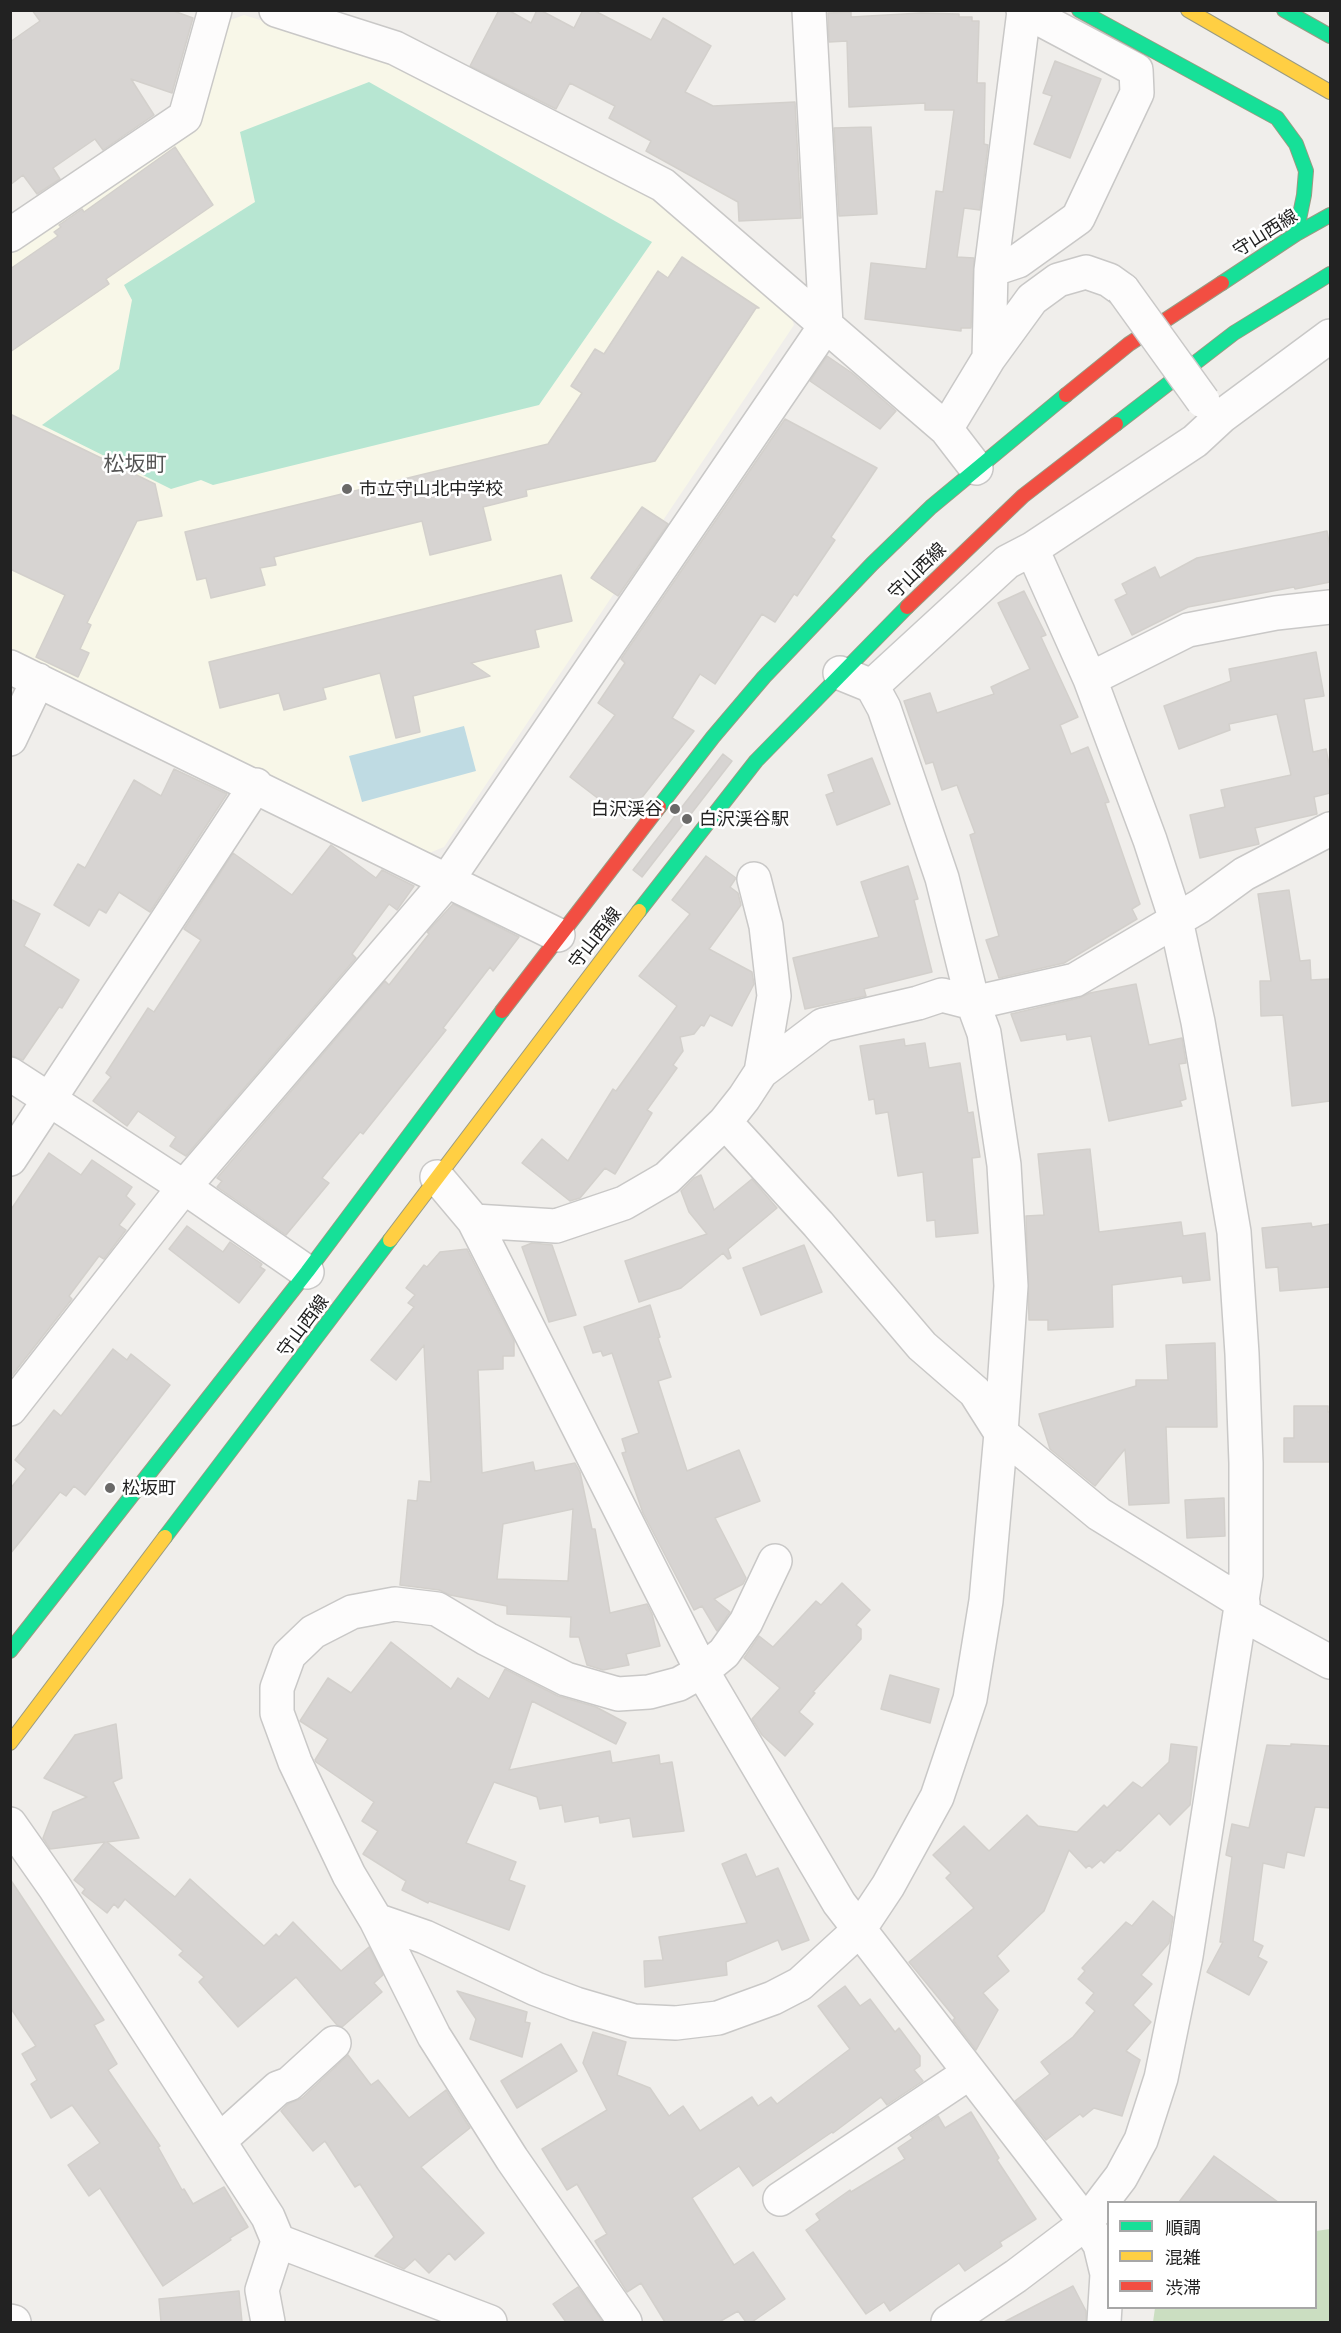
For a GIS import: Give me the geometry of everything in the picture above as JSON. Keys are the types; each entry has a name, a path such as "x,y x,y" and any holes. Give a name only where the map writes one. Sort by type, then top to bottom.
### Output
{"main road":[{"path":"1079,10 1277,118 1296,144 1306,171 1296,234"},
{"path":"1188,10 1330,92"},
{"path":"1284,10 1330,36"},
{"name":"守山西線","path":"10,1651 307,1272 558,935 713,737 764,677 872,564 931,507 976,468 1129,344 1325,217"},
{"name":"守山西線","path":"10,1743 605,954 756,761 937,576 1023,496 1234,333 1330,274"}],"street":[{"path":"10,236 184,117 215,10"},
{"path":"276,10 395,48 663,185 946,429 976,468"},
{"path":"10,1408 184,1187 446,882 826,325 809,10"},
{"path":"989,358 991,270 1024,11 1136,70 1137,93 1078,218 1018,261 991,270"},
{"path":"946,429 989,358 1032,299 1058,280 1086,272 1109,280 1123,290 1212,409"},
{"path":"872,686 1008,562 1032,549 1195,441 1212,409 1330,336"},
{"path":"948,2322 1016,2276 1086,2223 1121,2177 1141,2140 1161,2078 1190,1933 1246,1575 1246,1463 1234,1232 1198,1022 1176,920 1150,840 1090,679 1032,549"},
{"path":"1090,679 1188,630 1276,613 1330,607"},
{"path":"376,1920 425,1937 536,1989 576,2004 634,2021 676,2023 718,2018 773,1998 800,1984 858,1931 888,1886 938,1797 969,1699 986,1601 1011,1286 1004,1165 984,1033 973,1003 942,878 884,708 872,686 840,673"},
{"path":"10,739 25,674 256,785 446,882 558,935"},
{"path":"10,1160 256,785"},
{"path":"474,1221 556,1226 624,1203 667,1178 725,1122 761,1072 823,1024 918,1003 942,995 973,1003 1075,980 1200,906 1244,874 1330,829"},
{"path":"754,879 766,926 774,996 761,1072"},
{"path":"10,1074 184,1187 307,1272"},
{"path":"725,1122 818,1224 922,1346 975,1392 1001,1433 1099,1514 1241,1608 1330,1662"},
{"path":"437,1177 474,1221 702,1671 838,1904 1086,2223 1100,2245 1107,2274 1104,2322"},
{"path":"625,2322 512,2159 434,2036 376,1920 349,1875 295,1762 277,1713 277,1688 289,1655 313,1632 352,1612 395,1604 437,1609 487,1639 566,1679 618,1694 649,1692 679,1684 702,1671 724,1653 746,1622 775,1560"},
{"path":"10,1824 55,1888 268,2217 278,2241 262,2290 268,2322"},
{"path":"219,2141 278,2088 289,2084 334,2043"},
{"path":"780,2199 969,2073"},
{"path":"278,2241 490,2322"}],"shaded area":[{"name":"市立守山北中学校","path":"244,15 394,62 658,197 787,305 794,325 444,847 424,855 11,653 10,248 194,124 225,22"}],"green space":[{"path":"369,82 652,242 539,405 213,485 201,480 171,489 42,425 119,369 132,300 124,285 255,202 240,132"},
{"path":"1330,2229 1330,2322 1153,2322 1155,2309 1317,2309 1317,2231"}],"water":[{"path":"464,726 476,771 362,802 349,756"}],"building":[{"path":"32,10 171,10 193,18 172,93 131,79 154,115 103,150 95,139 53,168 60,179 37,194 23,175 10,185 10,42 40,21"},
{"path":"499,10 508,10 531,23 537,10 540,10 574,28 583,10 593,10 651,40 663,18 711,46 685,92 713,106 795,102 801,218 739,221 738,202 646,151 651,141 609,118 615,106 570,83 556,109 470,66"},
{"path":"851,12 851,17 921,13 959,14 959,17 972,17 972,21 979,21 977,83 985,83 984,144 988,145 980,210 964,208 957,257 974,258 971,328 961,328 961,331 865,319 871,263 926,269 936,191 943,192 954,110 925,110 925,103 849,107 847,41 829,42 828,13"},
{"path":"1055,61 1101,79 1070,158 1034,144 1052,96 1043,93"},
{"path":"871,127 877,214 839,216 834,128"},
{"path":"175,147 213,205 106,279 109,284 10,352 10,269 58,236 54,232 61,227 59,225 82,209 84,212"},
{"path":"682,257 759,308 756,308 655,461 526,490 527,496 483,507 491,540 430,555 422,521 274,557 276,565 260,568 265,585 211,598 206,578 197,580 185,532 548,444 582,393 571,386 595,349 604,354 658,271 668,278"},
{"path":"827,356 852,373 896,411 880,429 810,381"},
{"path":"10,414 155,484 162,516 137,521 87,623 91,625 80,649 89,653 78,677 36,657 65,595 10,569"},
{"path":"785,419 877,468 831,537 835,540 797,596 794,594 775,622 762,614 715,684 700,674 672,718 694,731 625,819 570,777 615,715 598,703 625,663 621,659"},
{"path":"642,507 668,524 618,596 591,578"},
{"path":"1327,531 1330,548 1330,582 1188,607 1132,635 1115,600 1127,594 1122,584 1155,567 1160,578 1197,558"},
{"path":"561,575 572,621 535,630 539,647 471,663 490,676 413,696 420,732 396,738 380,673 323,688 326,699 284,710 279,693 220,708 209,662"},
{"path":"1024,591 1046,635 1041,637 1078,717 1060,725 1071,754 1088,747 1109,802 1105,803 1140,904 1132,909 1137,919 1064,963 999,978 986,940 999,936 970,835 975,833 957,785 942,790 933,762 926,764 904,701 930,693 937,713 994,694 991,687 1030,669 998,603"},
{"path":"1316,652 1324,696 1304,699 1313,752 1326,749 1330,769 1330,793 1314,797 1317,814 1255,828 1259,844 1200,858 1190,815 1225,807 1221,790 1291,775 1277,714 1229,724 1230,730 1179,749 1164,706 1231,681 1229,669"},
{"path":"723,754 732,761 642,877 633,870"},
{"path":"872,758 890,804 837,825 826,795 834,792 828,775"},
{"path":"174,769 227,794 150,912 119,892 106,913 99,909 89,926 54,905 78,864 85,868 134,780 161,796"},
{"path":"331,845 376,878 382,870 414,886 397,910 389,904 352,954 356,958 186,1156 170,1146 176,1137 138,1111 127,1126 93,1101 111,1077 106,1073 148,1008 154,1012 201,940 184,929 233,853 292,895"},
{"path":"706,856 736,878 730,887 738,893 741,905 709,949 752,972 754,984 732,1026 710,1015 704,1026 701,1025 694,1034 680,1037 683,1051 673,1065 677,1068 647,1110 652,1113 615,1174 605,1168 580,1198 570,1201 522,1163 542,1139 568,1161 613,1089 616,1091 677,1006 639,976 690,914 672,900"},
{"path":"908,866 918,899 914,900 932,972 864,989 866,996 805,1009 793,958 879,937 861,882"},
{"path":"1289,890 1300,961 1310,960 1311,980 1330,979 1330,1101 1292,1106 1283,1015 1261,1016 1260,981 1271,981 1258,894"},
{"path":"10,899 40,914 24,946 79,980 62,1008 59,1007 23,1060 10,1055"},
{"path":"453,904 519,937 493,971 490,967 443,1028 446,1030 363,1134 360,1132 322,1178 329,1183 286,1235 217,1187 222,1181 217,1178 385,981 389,985 429,934 427,932"},
{"path":"1136,984 1149,1045 1182,1038 1186,1063 1179,1064 1186,1099 1180,1101 1182,1106 1109,1121 1091,1036 1067,1040 1066,1034 1021,1041 1011,1014 1079,998 1090,993"},
{"path":"904,1039 905,1046 925,1043 929,1068 960,1063 968,1113 973,1112 980,1157 972,1158 978,1233 936,1237 935,1220 927,1221 923,1172 898,1176 888,1112 876,1114 874,1099 869,1100 860,1046"},
{"path":"1090,1149 1099,1232 1181,1222 1183,1236 1205,1233 1210,1280 1183,1283 1182,1276 1112,1285 1113,1327 1048,1330 1048,1320 1029,1320 1026,1216 1044,1215 1038,1154"},
{"path":"49,1153 81,1175 92,1160 132,1187 126,1196 135,1204 119,1225 126,1230 104,1259 99,1256 69,1296 72,1299 10,1378 10,1211"},
{"path":"701,1175 714,1210 752,1179 777,1208 728,1249 731,1258 728,1259 723,1253 681,1288 639,1302 625,1261 707,1234 689,1212 681,1191 694,1178"},
{"path":"1311,1223 1312,1227 1330,1224 1330,1287 1280,1291 1278,1267 1266,1268 1262,1228"},
{"path":"187,1226 223,1252 230,1242 262,1264 260,1267 265,1270 239,1303 169,1249"},
{"path":"532,1243 552,1245 576,1315 549,1322 522,1247"},
{"path":"804,1245 822,1292 761,1315 743,1268"},
{"path":"467,1249 514,1341 514,1356 503,1356 503,1369 478,1370 482,1473 533,1462 535,1471 575,1463 580,1472 592,1529 595,1529 610,1613 647,1604 652,1614 660,1646 626,1654 629,1665 603,1670 587,1665 579,1637 570,1637 571,1617 507,1614 507,1606 450,1595 439,1590 400,1585 408,1500 417,1501 419,1481 431,1482 424,1345 396,1380 371,1360 414,1307 408,1303 415,1295 406,1288 424,1265 427,1267 440,1252","holes":["573,1509 568,1581 497,1579 503,1524"]},
{"path":"650,1305 671,1377 658,1381 687,1471 739,1450 760,1501 715,1518 746,1578 743,1584 714,1599 730,1612 717,1631 702,1606 694,1610 643,1513 622,1453 626,1452 622,1439 639,1433 612,1353 603,1356 601,1351 593,1353 584,1327"},
{"path":"1215,1343 1217,1427 1166,1427 1169,1503 1129,1505 1125,1449 1095,1486 1050,1449 1039,1414 1136,1386 1136,1380 1168,1380 1166,1345"},
{"path":"113,1349 127,1360 131,1354 170,1385 85,1495 74,1486 66,1496 60,1492 10,1554 10,1489 26,1469 15,1460 54,1410 61,1416"},
{"path":"1294,1406 1328,1406 1330,1462 1284,1462 1284,1438 1294,1438"},
{"path":"1224,1498 1225,1536 1187,1538 1185,1500"},
{"path":"842,1583 870,1610 856,1625 861,1629 861,1639 813,1692 815,1693 799,1712 813,1724 785,1756 762,1735 752,1719 780,1688 744,1658 759,1636 773,1647 816,1601 821,1605"},
{"path":"391,1642 451,1689 458,1678 489,1699 505,1669 558,1696 596,1707 626,1723 616,1744 532,1701 509,1770 610,1751 612,1763 659,1755 660,1764 672,1762 684,1831 633,1837 630,1818 600,1823 599,1816 565,1822 562,1805 540,1809 537,1797 494,1782 466,1843 516,1862 509,1880 525,1886 509,1930 429,1901 428,1903 402,1890 406,1881 363,1854 378,1831 362,1821 374,1802 316,1762 315,1760 328,1739 300,1721 328,1678 351,1693"},
{"path":"890,1675 939,1689 930,1723 881,1709"},
{"path":"116,1724 122,1778 113,1782 139,1838 107,1842 175,1897 190,1879 264,1946 276,1934 279,1937 293,1922 341,1971 369,1947 383,1975 374,1983 382,1992 342,2027 337,2025 296,1977 238,2027 199,1982 204,1977 179,1955 183,1951 125,1899 118,1908 114,1904 107,1913 82,1893 85,1889 74,1880 105,1842 50,1849 43,1838 53,1812 87,1797 44,1778 75,1735"},
{"path":"1171,1744 1197,1747 1190,1805 1170,1825 1159,1813 1120,1851 1117,1850 1104,1863 1101,1860 1092,1868 1089,1865 1086,1868 1069,1850 1044,1911 997,1956 1009,1971 983,1993 998,2010 976,2050 953,2020 955,2018 909,1962 974,1908 946,1878 951,1873 933,1855 964,1826 989,1851 1027,1815 1038,1826 1077,1832 1104,1805 1107,1808 1133,1782 1142,1788 1169,1762"},
{"path":"1291,1744 1330,1746 1330,1808 1315,1807 1304,1856 1287,1852 1284,1868 1263,1863 1253,1941 1263,1946 1258,1957 1267,1962 1249,1995 1207,1972 1223,1942 1220,1942 1232,1857 1226,1855 1232,1824 1249,1828 1267,1745 1291,1746"},
{"path":"746,1854 756,1877 778,1868 809,1940 782,1950 778,1940 726,1962 727,1975 645,1987 644,1961 663,1960 659,1937 747,1923 722,1864"},
{"path":"10,1879 104,2020 94,2025 117,2064 108,2070 160,2146 158,2147 182,2190 184,2189 193,2204 224,2187 248,2227 163,2286 100,2188 89,2196 68,2165 100,2143 72,2105 51,2118 31,2084 37,2080 22,2054 36,2046 10,2007"},
{"path":"1153,1901 1173,1917 1169,1943 1141,1975 1152,1984 1133,2005 1151,2022 1126,2051 1140,2060 1122,2116 1094,2108 1083,2117 1080,2114 1046,2140 1015,2101 1050,2074 1041,2062 1073,2037 1095,2011 1086,2003 1094,1993 1078,1979 1085,1971 1082,1968 1126,1922 1132,1926"},
{"path":"845,1986 860,2006 870,1999 895,2032 899,2028 920,2056 920,2066 914,2070 923,2081 887,2105 881,2097 833,2133 753,2186 739,2166 692,2198 734,2265 753,2252 785,2299 752,2322 746,2322 738,2311 719,2322 665,2322 641,2283 627,2292 595,2241 607,2234 577,2184 567,2190 542,2149 607,2110 583,2063 593,2032 626,2042 617,2075 650,2088 669,2116 683,2106 700,2131 752,2097 758,2106 771,2097 777,2104 850,2049 818,2006"},
{"path":"457,1991 527,2012 525,2022 530,2023 522,2057 470,2039 476,2019"},
{"path":"561,2044 577,2071 517,2108 501,2081"},
{"path":"348,2055 371,2085 378,2080 409,2118 446,2090 470,2128 421,2167 484,2233 455,2260 449,2253 429,2273 415,2259 404,2269 375,2256 394,2237 360,2184 355,2187 325,2141 313,2151 281,2111 288,2104 302,2098"},
{"path":"971,2112 999,2158 997,2160 1036,2219 1000,2242 1002,2246 965,2271 959,2263 890,2311 884,2302 866,2314 806,2230 820,2220 816,2214 850,2190 851,2192 905,2159 898,2148 913,2138 910,2135 938,2116 945,2128"},
{"path":"1214,2156 1277,2201 1180,2201"},
{"path":"1073,2286 1086,2311 1086,2322 1004,2322"},
{"path":"578,2287 603,2322 566,2322 553,2304"},
{"path":"239,2291 242,2322 161,2322 159,2299"}],"traffic: fast":[{"path":"1079,10 1277,118 1296,144 1306,171 1296,234"},
{"path":"1284,10 1330,36"},
{"path":"1222,283 1296,234 1330,215"},
{"path":"1116,424 1234,333 1330,274"},
{"path":"659,807 713,737 764,677 872,564 931,507 1066,395"},
{"path":"639,911 756,761 907,607"},
{"path":"10,1651 307,1272 502,1011"},
{"path":"165,1537 390,1240"}],"traffic: slow":[{"path":"1188,10 1330,92"},
{"path":"390,1240 639,911"},
{"path":"10,1743 165,1537"}],"traffic: jam":[{"path":"1066,395 1129,344 1222,283"},
{"path":"907,607 1023,496 1116,424"},
{"path":"502,1011 659,807"}],"place":[{"name":"市立守山北中学校","path":"347,489"},
{"name":"白沢渓谷","path":"675,809"},
{"name":"白沢渓谷駅","path":"687,819"},
{"name":"松坂町","path":"110,1488"}],"district":[{"name":"松坂町","path":"135,464"}]}
